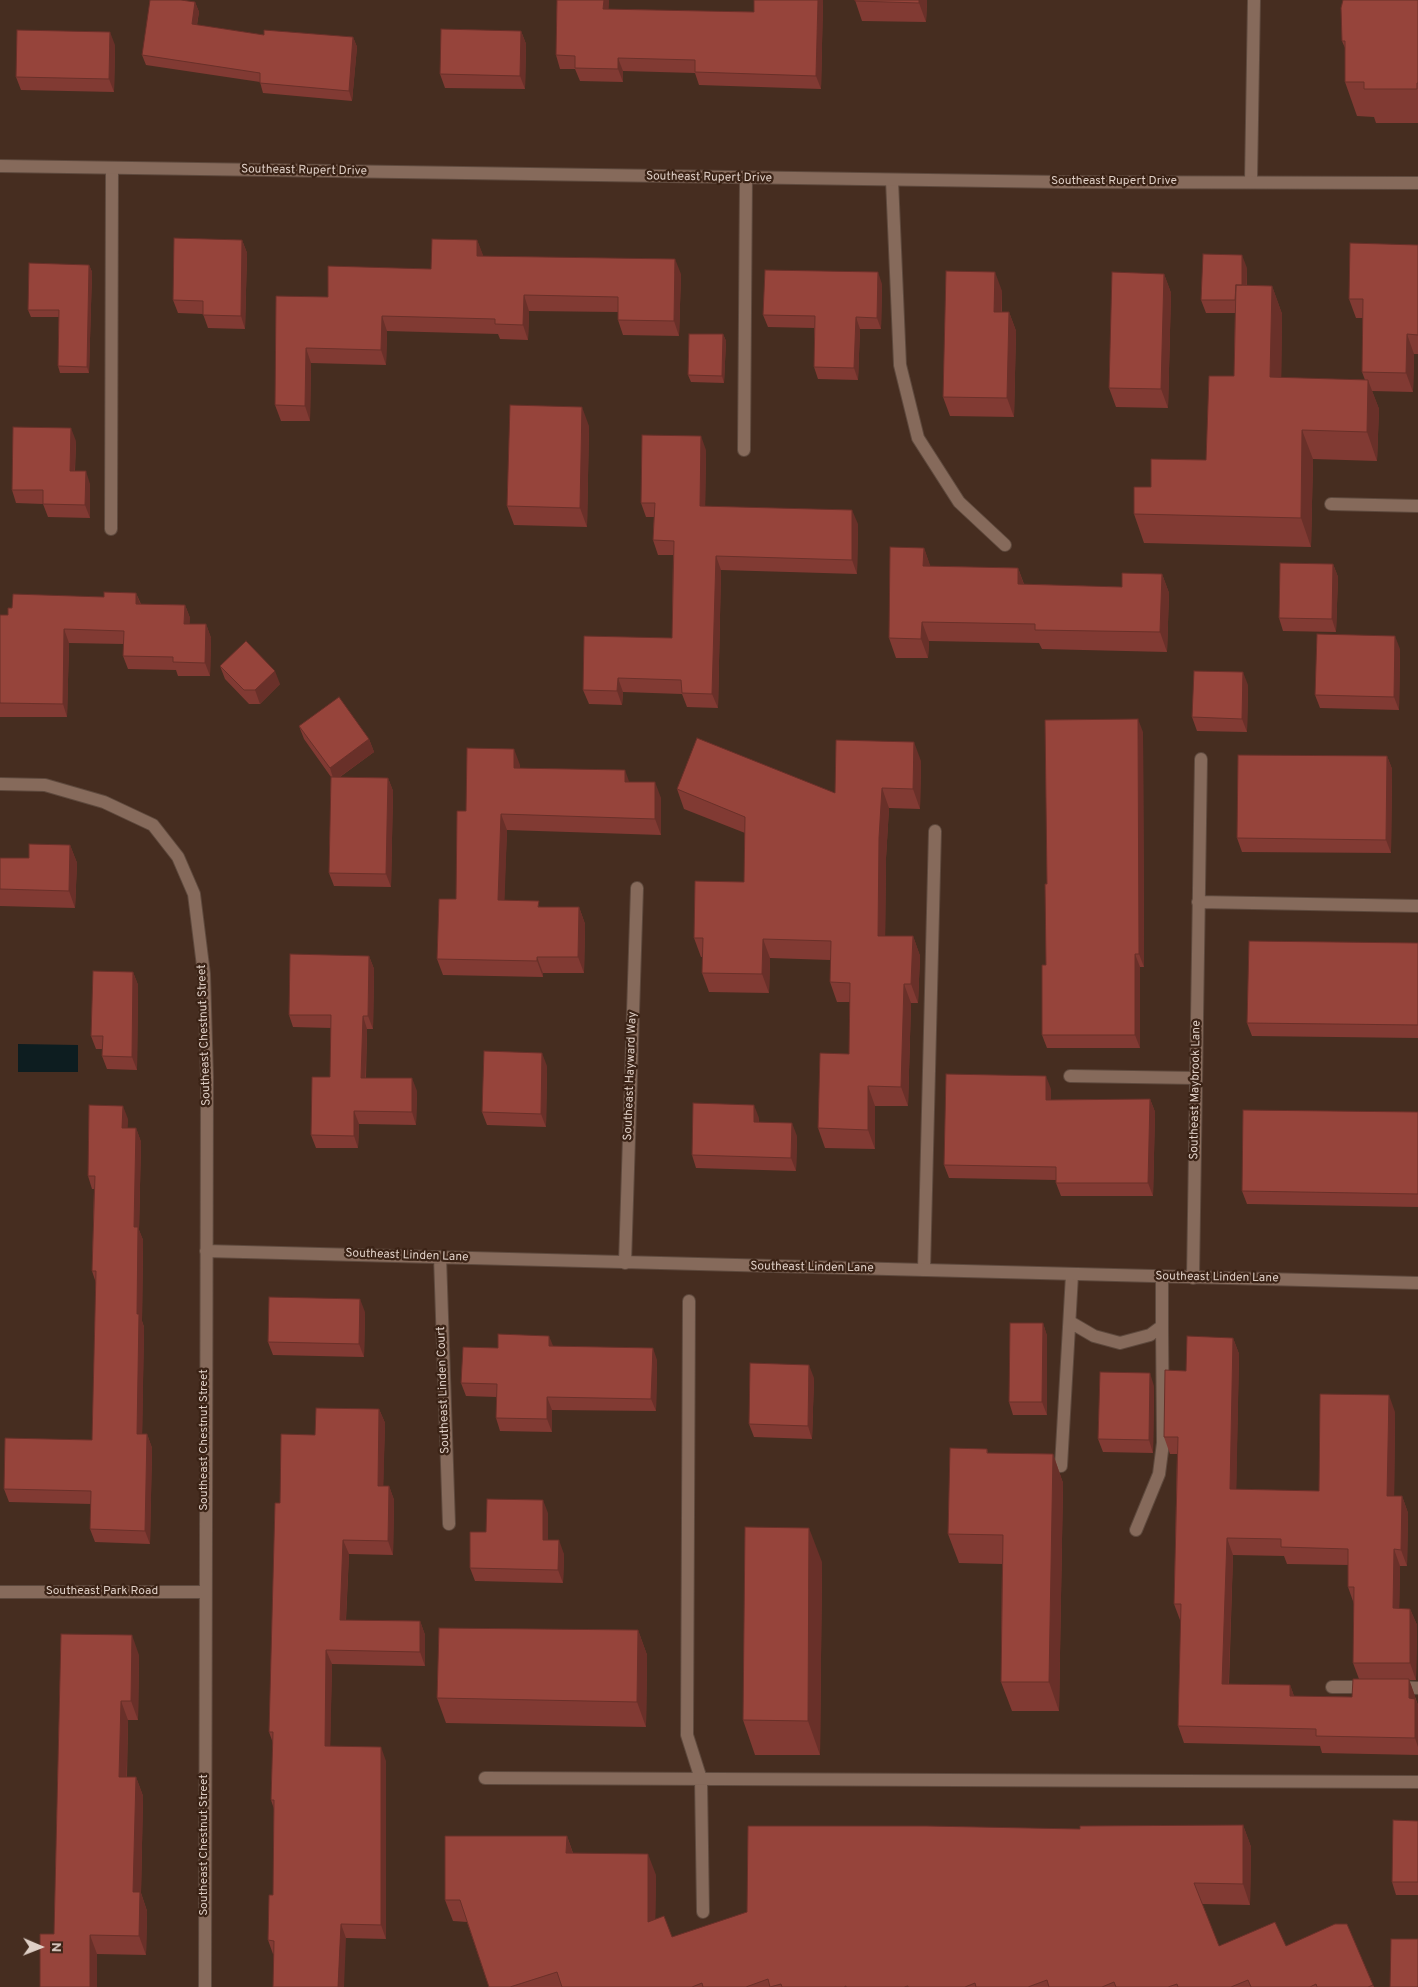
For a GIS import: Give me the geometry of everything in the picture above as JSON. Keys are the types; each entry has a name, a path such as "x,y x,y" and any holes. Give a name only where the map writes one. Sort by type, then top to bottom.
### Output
{"street":[{"path":"1251,181 1254,0"},
{"name":"Southeast Rupert Drive","path":"0,166 892,180 1418,183"},
{"path":"111,530 112,168"},
{"path":"744,450 746,178"},
{"path":"892,180 900,365 918,438 959,502 1005,545"},
{"path":"1331,504 1418,506"},
{"name":"Southeast Maybrook Lane","path":"1193,1278 1201,759"},
{"name":"Southeast Chestnut Street","path":"0,784 45,785 104,802 153,826 178,857 194,894 204,974 207,1077 204,1987"},
{"path":"924,1270 935,831"},
{"name":"Southeast Hayward Way","path":"625,1263 636,888"},
{"path":"1198,902 1418,906"},
{"path":"1070,1076 1196,1078"},
{"name":"Southeast Linden Lane","path":"206,1251 1418,1283"},
{"name":"Southeast Linden Court","path":"440,1257 449,1524"},
{"path":"1061,1466 1072,1275"},
{"path":"1136,1530 1159,1474 1163,1443 1162,1277"},
{"path":"689,1301 687,1735 701,1779 702,1912"},
{"path":"1070,1322 1094,1336 1120,1343 1150,1335 1162,1326"},
{"name":"Southeast Park Road","path":"0,1592 205,1592"},
{"path":"1332,1687 1418,1688"},
{"path":"485,1778 1418,1782"}],"shaded area":[{"path":"18,1044 78,1045 78,1072 18,1072"}],"building":[{"path":"150,0 195,2 192,24 264,35 264,30 353,37 349,91 260,83 260,73 142,55"},
{"path":"557,0 604,0 603,9 754,12 754,0 818,0 816,76 695,72 695,60 618,58 618,69 575,68 575,56 556,55"},
{"path":"919,0 919,3 855,1"},
{"path":"1343,0 1418,0 1417,89 1364,89 1364,82 1345,82 1345,41 1342,41 1341,8"},
{"path":"441,29 521,31 520,76 440,74"},
{"path":"17,30 110,32 109,79 16,77"},
{"path":"174,238 242,240 241,316 203,315 203,301 173,300"},
{"path":"432,239 477,240 477,256 675,259 674,321 618,320 618,297 524,295 523,325 495,324 495,319 382,316 381,350 306,348 305,406 275,405 276,296 328,297 328,266 431,269"},
{"path":"1350,243 1418,245 1418,335 1407,334 1406,373 1362,372 1363,299 1349,299"},
{"path":"1203,254 1242,255 1242,285 1236,285 1235,300 1201,300"},
{"path":"29,263 89,265 87,367 58,366 59,310 28,310"},
{"path":"765,270 878,272 877,318 856,317 854,368 814,367 815,316 763,315"},
{"path":"946,271 995,272 994,312 1009,312 1007,398 943,397"},
{"path":"1112,272 1164,274 1161,389 1109,388"},
{"path":"1236,285 1272,286 1270,377 1368,380 1367,432 1302,430 1301,518 1134,514 1134,487 1151,487 1151,459 1206,460 1209,376 1234,376"},
{"path":"689,334 723,334 722,376 688,375"},
{"path":"510,405 582,407 580,508 507,506"},
{"path":"13,427 71,428 70,471 86,471 85,505 43,504 43,490 12,490"},
{"path":"642,435 701,436 700,506 852,510 852,560 716,556 712,694 682,693 681,680 618,678 617,691 583,690 584,636 672,638 674,541 653,540 655,503 641,503"},
{"path":"890,547 924,548 923,566 1018,568 1018,584 1122,587 1122,573 1162,574 1160,632 1035,630 1035,624 922,622 921,639 889,638"},
{"path":"1280,563 1333,564 1332,619 1279,618"},
{"path":"104,592 136,593 136,604 185,605 184,624 206,624 205,663 173,662 173,657 123,656 124,631 64,629 63,704 0,703 0,615 8,615 8,608 12,608 13,594 104,597"},
{"path":"1317,634 1395,636 1394,697 1315,695"},
{"path":"246,641 275,671 255,690 244,690 220,666"},
{"path":"1194,671 1243,672 1242,719 1192,717"},
{"path":"339,697 369,739 330,768 299,726"},
{"path":"1138,719 1139,954 1135,954 1135,1035 1042,1035 1042,965 1046,965 1045,884 1047,884 1045,720"},
{"path":"697,738 835,793 836,740 914,742 913,789 882,788 879,838 878,936 913,936 911,984 904,984 901,1087 868,1086 868,1130 818,1128 820,1053 849,1054 850,983 830,982 831,941 763,939 762,974 702,973 703,938 694,938 695,881 744,882 745,817 677,789"},
{"path":"467,748 514,749 514,768 625,770 625,782 655,782 655,819 501,814 498,900 539,901 538,907 579,907 578,957 537,957 537,961 437,959 439,899 456,899 457,811 466,811"},
{"path":"1238,755 1387,756 1386,840 1237,838"},
{"path":"331,777 388,778 386,874 329,873"},
{"path":"29,844 70,845 69,891 0,889 0,858 29,858"},
{"path":"1249,941 1418,943 1418,1025 1247,1023"},
{"path":"290,954 369,956 368,1016 363,1016 361,1078 412,1078 412,1112 354,1111 354,1136 311,1135 312,1077 330,1077 331,1015 289,1015"},
{"path":"93,971 133,972 132,1057 102,1056 103,1036 91,1036"},
{"path":"484,1051 542,1053 541,1114 482,1112"},
{"path":"946,1074 1046,1076 1046,1100 1150,1099 1148,1183 1056,1183 1056,1167 944,1165"},
{"path":"693,1103 754,1105 754,1122 792,1123 791,1158 692,1155"},
{"path":"89,1105 123,1106 122,1128 136,1128 134,1227 138,1227 137,1314 139,1314 137,1434 147,1434 145,1531 90,1529 91,1491 4,1489 5,1438 92,1440 96,1271 92,1271 95,1176 88,1176"},
{"path":"1243,1110 1418,1112 1418,1194 1242,1191"},
{"path":"269,1297 360,1299 359,1344 268,1342"},
{"path":"1010,1323 1043,1323 1042,1402 1009,1402"},
{"path":"498,1334 549,1336 549,1346 653,1348 651,1399 547,1397 547,1419 496,1418 497,1384 461,1383 463,1347 498,1348"},
{"path":"1187,1336 1233,1338 1230,1489 1319,1491 1320,1394 1389,1395 1387,1496 1402,1496 1401,1550 1394,1549 1393,1608 1410,1609 1410,1663 1353,1663 1354,1587 1348,1587 1348,1549 1281,1547 1281,1539 1227,1538 1222,1684 1290,1685 1290,1696 1352,1697 1353,1679 1409,1679 1409,1698 1415,1699 1415,1738 1316,1736 1316,1729 1178,1726 1181,1604 1174,1604 1178,1437 1164,1437 1165,1370 1186,1371"},
{"path":"750,1363 809,1365 808,1426 749,1424"},
{"path":"1100,1372 1150,1373 1149,1440 1098,1439"},
{"path":"316,1408 379,1409 378,1486 389,1486 388,1541 343,1540 340,1620 420,1621 420,1652 326,1650 325,1746 381,1747 381,1925 341,1924 338,1987 273,1987 274,1941 268,1940 269,1895 273,1895 274,1800 271,1800 273,1732 269,1732 275,1503 280,1503 281,1434 315,1435"},
{"path":"950,1448 987,1449 987,1453 1053,1454 1049,1682 1001,1682 1003,1535 948,1534"},
{"path":"487,1499 543,1500 543,1540 559,1540 558,1570 470,1568 470,1532 486,1532"},
{"path":"745,1527 809,1528 808,1721 743,1720"},
{"path":"439,1628 638,1630 637,1702 437,1698"},
{"path":"61,1634 132,1635 131,1701 121,1701 119,1777 136,1777 133,1892 140,1892 139,1936 90,1935 90,1987 40,1987 40,1934 54,1934"},
{"path":"1393,1820 1418,1821 1418,1882 1392,1882"},
{"path":"1243,1825 1243,1884 1194,1883 1219,1946 1275,1922 1286,1946 1335,1924 1347,1924 1373,1985 1368,1987 1317,1987 1316,1984 1310,1987 1251,1987 1248,1980 1231,1987 1178,1987 1177,1984 1168,1987 1116,1987 1114,1982 1102,1987 1049,1987 1047,1980 1028,1987 976,1987 975,1983 965,1987 782,1987 781,1984 770,1987 768,1979 746,1987 703,1987 702,1983 692,1987 562,1987 557,1972 510,1987 489,1987 460,1900 445,1900 445,1836 567,1836 566,1853 648,1854 648,1922 664,1916 672,1937 747,1912 748,1826 927,1826 1080,1829 1080,1826"},
{"path":"1391,1939 1418,1939 1418,1987 1390,1987"}]}
